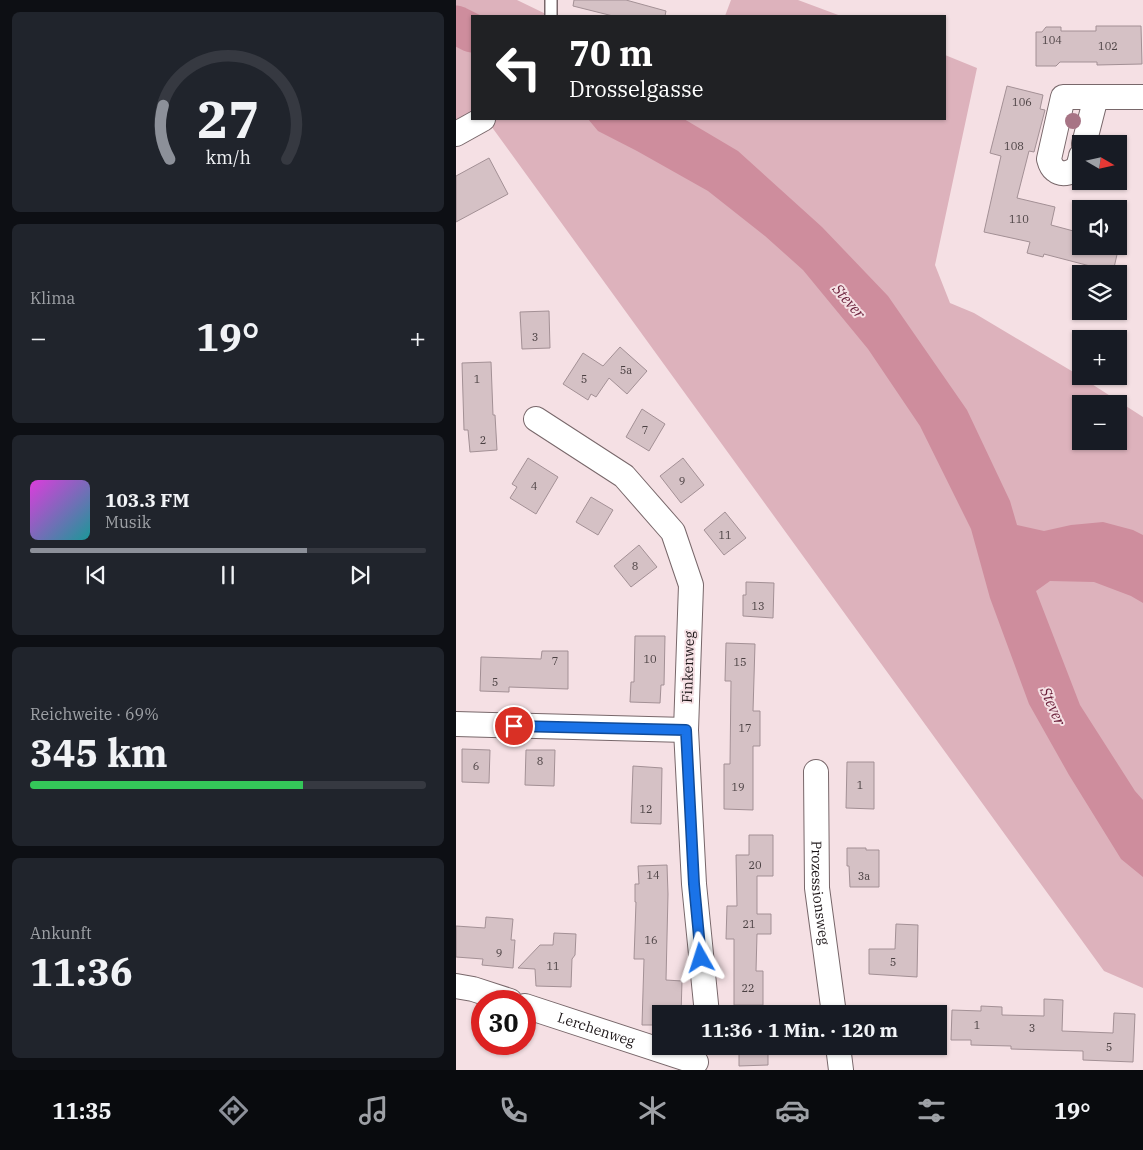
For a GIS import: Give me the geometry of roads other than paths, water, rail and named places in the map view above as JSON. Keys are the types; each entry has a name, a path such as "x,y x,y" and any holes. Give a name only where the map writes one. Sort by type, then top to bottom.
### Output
{"street":[{"path":"1072,171 1061,173 1055,170 1049,159 1063,97 1143,97"},
{"path":"1086,135 1096,97"},
{"path":"456,134 481,120"},
{"name":"Finkenweg","path":"536,418 624,476 673,532 691,585 686,730 694,884 706,1005"},
{"path":"456,724 686,730"},
{"name":"Prozessionsweg","path":"816,772 817,888 833,1005"},
{"path":"456,986 476,990"},
{"name":"Lerchenweg","path":"536,1009 699,1060"},
{"path":"839,1055 841,1070"}],"lane":[{"path":"551,0 551,15"}],"water":[{"path":"589,120 686,120 738,151 822,227 888,296 967,410 1010,501 1017,525 1044,531 1071,525 1103,522 1133,530 1143,535 1143,603 1131,596 1094,582 1050,581 1036,591 1080,705 1135,791 1143,800 1143,877 1121,859 1069,775 1029,704 990,598 971,529 920,426 868,349 803,270 765,236 708,191 598,131"}],"waterway":[{"name":"Stever","path":"456,25 471,32"}]}
